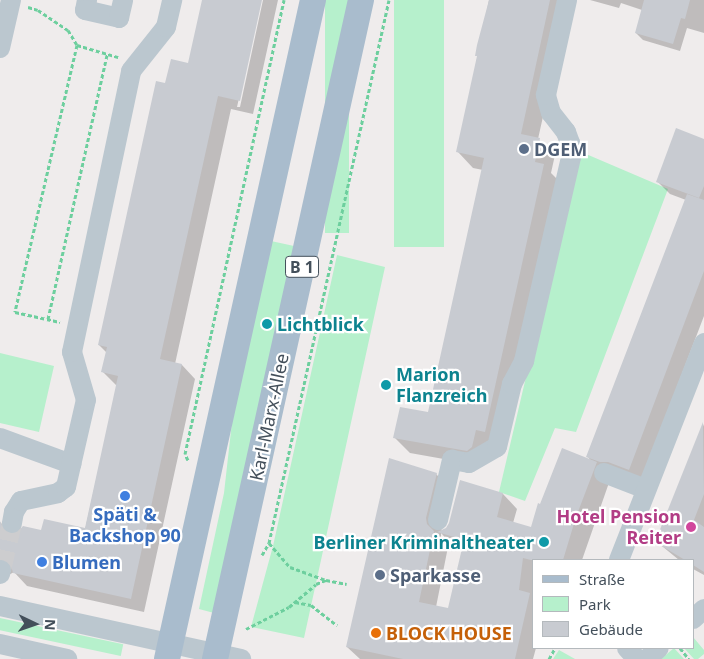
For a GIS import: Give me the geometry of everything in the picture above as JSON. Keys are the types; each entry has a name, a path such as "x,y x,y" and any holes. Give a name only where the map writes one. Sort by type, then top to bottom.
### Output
{"main road":[{"path":"169,651 313,0"},
{"name":"Karl-Marx-Allee","path":"216,656 361,0"}],"street":[{"path":"87,0 85,10 119,18 123,0"},
{"path":"12,523 14,512 21,501 58,493 66,488 86,400 72,352 76,325 131,71 166,27 172,0"},
{"path":"438,520 452,460 469,463 497,447 512,384 524,362 571,157 568,138 551,113 546,96 567,0"},
{"path":"0,48 11,1"},
{"path":"619,559 704,343"},
{"path":"0,438 71,464"},
{"path":"604,473 646,490"},
{"path":"0,606 169,651 241,659"},
{"path":"694,618 704,609"},
{"path":"0,644 66,659"},
{"path":"628,649 637,659"},
{"path":"646,659 659,649"}],"path":[{"path":"189,462 185,454 284,0"},
{"path":"258,562 269,543 389,0"},
{"path":"11,1 38,10 68,30 77,45 138,61"},
{"path":"76,325 15,312 77,45"},
{"path":"48,320 107,54"},
{"path":"269,543 290,567 326,580 346,584"},
{"path":"246,629 295,602 316,584 326,580"},
{"path":"295,602 311,605 338,625"},
{"path":"681,649 689,659"}],"green space":[{"path":"325,0 349,0 349,233 325,233"},
{"path":"394,0 444,0 444,247 394,247"},
{"path":"579,151 668,189 576,432 555,428 525,501 499,492"},
{"path":"271,241 294,246 214,613 199,609 224,493 232,422"},
{"path":"337,255 385,267 304,638 251,627 273,546"},
{"path":"0,353 54,366 39,432 0,423"},
{"path":"0,618 123,644 121,656 0,630"},
{"path":"694,638 704,650 704,654 698,659 694,659 685,649 694,649"},
{"path":"675,649 684,659 661,659"},
{"path":"559,650 575,659 553,659"}],"building":[{"path":"202,0 262,0 240,101 218,96 160,359 182,364 131,599 13,573 10,562 0,558 0,521 4,532 10,535 16,534 23,526 41,530 44,519 85,528 118,376 101,372 107,347 98,345 156,81 165,83 171,59 188,63"},
{"path":"489,0 550,0 521,134 540,138 535,162 544,164 485,432 476,430 472,447 467,451 393,438 400,407 428,412 484,158 456,152 477,56 475,56 477,45"},
{"path":"644,0 690,0 685,19 681,18 673,44 635,33"},
{"path":"676,128 704,139 704,186 699,198 656,182"},
{"path":"687,194 704,200 704,271 629,470 608,462 600,462 586,457"},
{"path":"703,422 704,494 694,520 704,527 704,572 694,566 694,559 683,559 655,542"},
{"path":"562,448 597,462 576,517 563,559 531,560 523,558 519,590 530,593 515,659 403,659 346,647 389,458 437,473 426,518 427,524 434,531 419,602 448,608 464,540 437,532 446,528 449,523 460,480 503,493 497,517 531,527 538,503 540,504"}],"tunnel":[{"path":"1,570 12,523"}],"place":[{"name":"DGEM","path":"524,149"},
{"name":"Lichtblick","path":"267,324"},
{"name":"Marion Flanzreich","path":"386,385"},
{"name":"Späti & Backshop 90","path":"125,496"},
{"name":"Hotel Pension Reiter","path":"691,527"},
{"name":"Berliner Kriminaltheater","path":"544,542"},
{"name":"Blumen","path":"42,562"},
{"name":"Sparkasse","path":"380,575"},
{"name":"BLOCK HOUSE","path":"376,633"}]}
